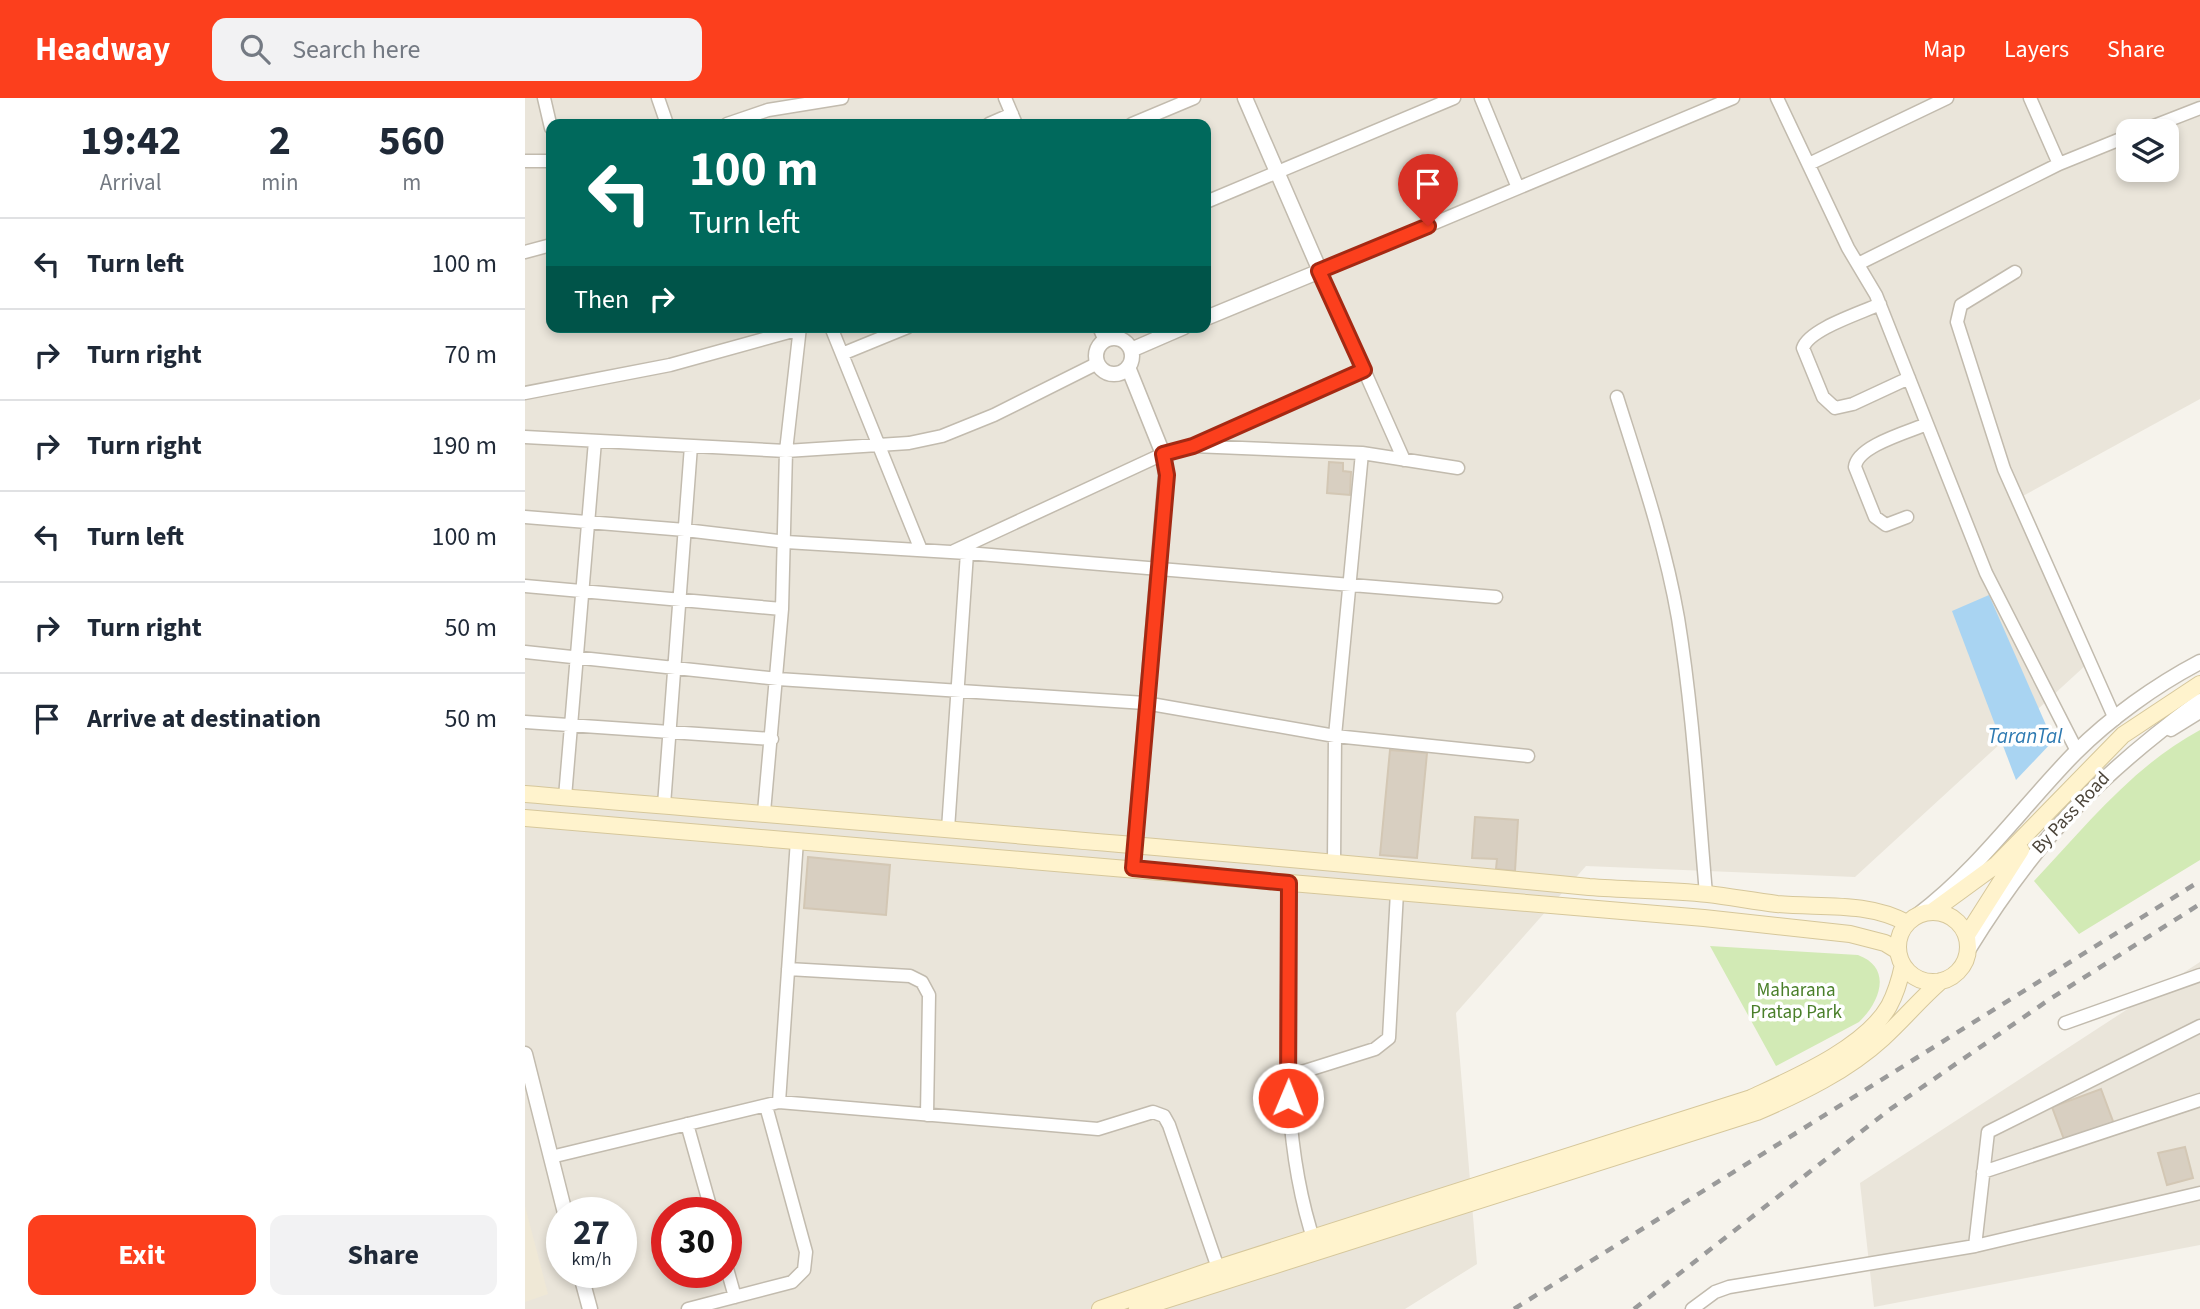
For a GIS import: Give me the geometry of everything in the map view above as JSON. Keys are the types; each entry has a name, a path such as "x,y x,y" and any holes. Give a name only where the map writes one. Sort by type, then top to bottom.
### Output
{"main road":[{"path":"1137,1309 1315,1245 1751,1098 1788,1081 1840,1051 1874,1026 1888,1007 1901,958 1900,936 1919,916 1996,865 2093,762 2123,735 2200,684"},
{"path":"525,793 764,812 899,827 1135,844 1593,887 1706,894 1777,904 1859,908 1884,913 1953,918 1968,943"},
{"path":"525,818 797,840 897,851 1133,868 1850,934 1878,940 1901,958 1913,976 1926,982 1941,981"},
{"path":"1100,1309 1218,1268 1315,1245 1757,1112 1827,1079 1882,1039 1941,981 1954,975 1964,964 1968,943 2042,819"}],"street":[{"path":"544,98 549,119"},
{"path":"658,98 665,119"},
{"path":"768,110 785,98"},
{"path":"742,119 768,110 842,98"},
{"path":"1005,98 1014,119"},
{"path":"1144,119 1194,98"},
{"path":"1245,98 1404,460"},
{"path":"1211,200 1454,98"},
{"path":"1481,98 1518,188"},
{"path":"1211,316 1733,98"},
{"path":"1777,98 1880,304 1986,573 2077,751"},
{"path":"1809,164 1947,98"},
{"path":"2030,98 2059,164"},
{"path":"2172,119 2200,108"},
{"path":"1858,264 2059,164 2116,141"},
{"path":"525,161 546,161"},
{"path":"525,252 546,246"},
{"path":"2015,271 1961,305 1957,322 2004,469 2115,719"},
{"path":"1880,304 1816,333 1805,342 1803,348 1823,397 1835,408 1853,404 1909,378"},
{"path":"525,393 670,365 782,333"},
{"path":"764,812 778,679 786,542 786,451 799,333"},
{"path":"833,333 921,550"},
{"path":"842,354 893,333"},
{"path":"1131,350 1170,333"},
{"path":"1128,367 1112,374 1098,363 1097,351 1102,334 1117,339 1131,350"},
{"path":"1131,350 1128,367 1163,454 1167,475 1145,703 1133,868"},
{"path":"525,437 786,451 909,443 942,436 994,415 1098,363"},
{"path":"952,552 1163,454 1193,446 1364,370"},
{"path":"1617,397 1661,541 1677,617 1692,721 1706,894"},
{"path":"1907,517 1886,525 1875,517 1855,467 1856,459 1866,450 1927,424"},
{"path":"565,797 594,441"},
{"path":"664,805 691,446"},
{"path":"1193,446 1362,453 1458,468"},
{"path":"1334,862 1335,736 1362,453"},
{"path":"525,517 685,530 786,542 967,553 1496,597"},
{"path":"948,829 967,553"},
{"path":"525,586 782,609"},
{"path":"525,652 778,679 1145,703 1335,736 1528,756"},
{"path":"1919,916 1957,884 2077,751 2115,719 2182,671 2200,662"},
{"name":"By Pass Road","path":"1968,943 2030,856 2103,778 2200,701"},
{"path":"2103,778 2200,712"},
{"path":"525,722 571,723 772,739"},
{"path":"779,1102 797,840"},
{"path":"1289,883 1289,1076 1293,1146 1315,1245"},
{"path":"1289,1076 1375,1049 1389,1038 1397,892"},
{"path":"788,969 910,976 922,982 929,995 927,1115"},
{"path":"2065,1023 2200,975"},
{"path":"1975,1246 1988,1132 2200,1026"},
{"path":"525,1054 561,1197"},
{"path":"1983,1172 2200,1100"},
{"path":"551,1157 779,1102 1098,1129 1145,1113 1158,1113 1169,1125 1218,1268"},
{"path":"688,1309 792,1282 800,1277 806,1263 766,1105"},
{"path":"687,1124 708,1197"},
{"path":"1692,1309 1714,1292 1729,1286 1975,1246 2200,1193"},
{"path":"584,1288 590,1309"},
{"path":"732,1288 735,1297"}],"shaded area":[{"path":"525,98 2200,98 2200,399 2021,497 2087,664 1855,877 1586,866 1456,1013 1477,1264 1405,1309 525,1309"},
{"path":"2200,962 2200,1245 1874,1307 1860,1183"},
{"path":"525,1206 548,1294 525,1302"}],"green space":[{"path":"2200,730 2200,860 2079,934 2034,881 2111,798 2153,761"},
{"name":"Maharana Pratap Park","path":"1710,946 1858,955 1876,968 1880,986 1873,1005 1859,1022 1776,1066"}],"water":[{"name":"TaranTal","path":"1989,595 2053,741 2016,780 1952,611"}],"building":[{"path":"1329,462 1343,463 1343,471 1351,472 1350,495 1327,493"},
{"path":"1390,750 1427,753 1417,858 1380,855"},
{"path":"1475,817 1518,820 1515,871 1496,869 1497,859 1472,858"},
{"path":"808,857 890,865 886,915 804,908"},
{"path":"2101,1089 2114,1124 2065,1142 2052,1107"},
{"path":"2185,1147 2193,1178 2167,1185 2158,1153"}],"railway":[{"path":"1514,1309 2200,881"},
{"path":"1634,1309 1889,1110 2050,999 2200,904"}],"route":[{"path":"1288,1098 1289,883 1133,868 1145,703 1167,475 1163,454 1193,446 1364,370 1319,271 1428,226"}]}
